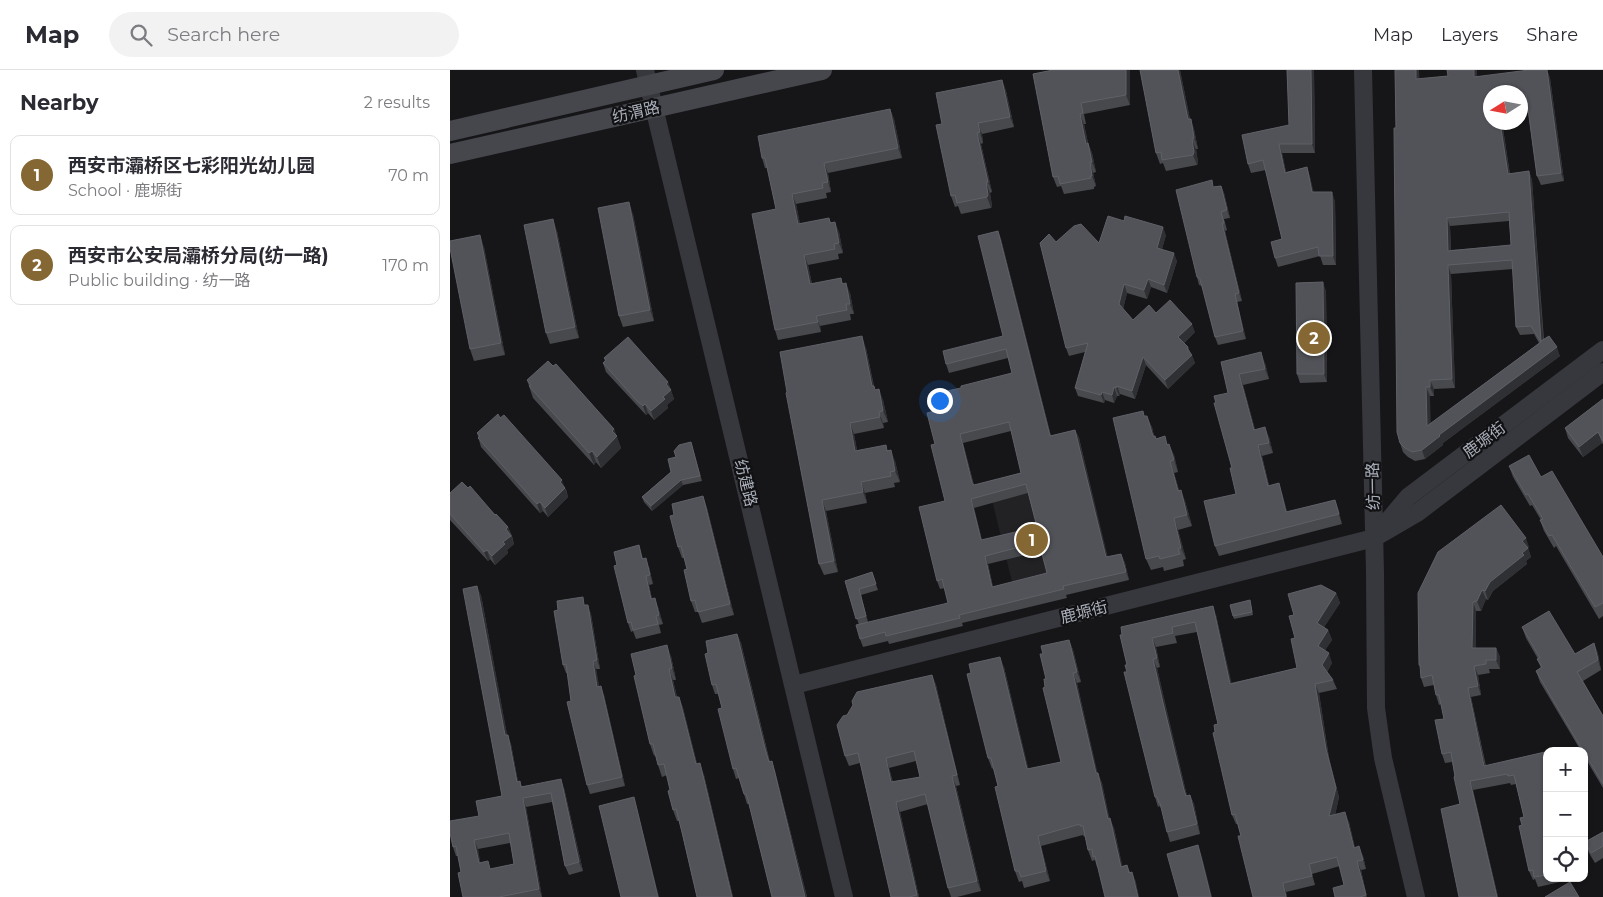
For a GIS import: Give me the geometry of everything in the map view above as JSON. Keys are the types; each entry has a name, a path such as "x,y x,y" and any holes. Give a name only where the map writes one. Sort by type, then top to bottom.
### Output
{"main road":[{"name":"纺渭路","path":"450,130 647,78 714,70"},
{"name":"纺渭路","path":"450,154 822,70"}],"street":[{"name":"纺一路","path":"1363,70 1376,708 1379,732 1416,897"},
{"name":"纺建路","path":"647,78 844,897"},
{"name":"鹿塬街","path":"1374,538 1408,497 1603,350"},
{"name":"鹿塬街","path":"794,685 1374,538 1416,513 1603,372"}],"shaded area":[{"path":"1048,480 1073,588 1017,602 990,492"}],"building":[{"path":"1053,70 1126,70 1126,95 1081,103 1083,113 1080,114 1092,162 1090,162 1091,178 1060,184 1058,176 1053,177 1033,74"},
{"path":"1140,70 1178,70 1188,119 1191,119 1194,138 1192,139 1193,155 1162,160 1161,152 1156,153"},
{"path":"1287,70 1311,70 1312,144 1279,144 1285,173 1307,167 1312,192 1332,192 1333,256 1319,256 1318,247 1275,258 1271,242 1282,239 1263,160 1248,164 1242,135 1289,125"},
{"path":"1395,70 1416,70 1416,79 1448,76 1447,70 1474,70 1474,77 1529,70 1547,70 1561,173 1537,176 1528,109 1528,85 1483,85 1483,130 1501,130 1508,174 1529,171 1541,341 1549,336 1557,347 1439,435 1422,450 1412,452 1400,443 1397,432 1394,128 1396,128","holes":["1509,212 1511,245 1448,251 1447,218","1512,260 1516,327 1531,326 1541,342 1427,426 1426,387 1430,387 1430,380 1452,379 1448,265"]},
{"path":"1002,80 1010,117 978,123 980,132 977,133 988,182 986,182 988,195 987,197 957,203 955,195 951,196 936,125 942,124 936,93"},
{"path":"890,109 898,148 824,163 828,182 822,183 823,188 792,194 798,224 829,218 830,223 835,222 839,243 834,244 835,249 804,255 810,284 841,278 842,284 846,283 850,304 846,304 847,310 816,316 818,322 775,330 752,214 776,209 765,158 762,158 758,136"},
{"path":"1212,180 1213,187 1221,186 1227,210 1221,212 1224,223 1222,223 1239,293 1235,294 1243,331 1215,337 1200,279 1197,277 1176,190"},
{"path":"629,202 650,310 619,316 598,208"},
{"path":"1108,216 1124,221 1125,216 1163,227 1157,248 1174,253 1164,285 1148,279 1144,290 1124,284 1119,304 1133,320 1149,305 1156,313 1170,300 1192,324 1178,337 1188,347 1187,349 1192,355 1165,380 1143,357 1132,391 1117,386 1116,388 1114,387 1112,395 1102,392 1101,395 1075,388 1088,343 1066,348 1040,243 1049,234 1056,242 1074,226 1081,224 1099,243"},
{"path":"553,219 575,327 546,333 524,225"},
{"path":"998,231 1050,436 1075,430 1106,557 1121,554 1126,572 1063,586 1064,589 959,615 960,618 886,636 885,632 860,639 856,625 948,603 942,579 937,581 919,507 945,501 931,445 935,444 927,413 938,410 933,394 1012,373 1006,349 946,364 943,351 1003,336 978,236","holes":["1009,422 1021,473 974,485 960,434","1026,484 1037,527 981,540 971,499","1039,542 1047,573 992,587 985,556"]},
{"path":"480,235 501,343 470,349 450,241"},
{"path":"1323,282 1324,374 1297,374 1296,283"},
{"path":"862,336 872,386 874,386 875,390 879,389 883,411 879,412 880,417 850,423 855,451 886,445 887,451 891,450 895,471 890,472 891,476 861,482 863,492 822,500 834,561 819,564 786,393 780,352"},
{"path":"628,337 668,382 666,384 671,390 663,397 665,399 651,411 645,404 643,406 637,401 603,363 606,360 604,358"},
{"path":"1261,352 1265,369 1239,374 1254,430 1265,427 1269,443 1258,445 1268,486 1279,483 1286,512 1335,500 1339,514 1215,546 1204,501 1236,494 1230,468 1232,468 1214,403 1216,403 1214,396 1228,393 1221,362"},
{"path":"548,361 553,366 556,364 614,429 612,431 617,436 597,457 592,451 589,453 529,386 531,385 527,380"},
{"path":"1603,399 1603,441 1598,432 1579,447 1565,428"},
{"path":"1143,411 1144,416 1147,416 1153,436 1156,439 1165,436 1167,445 1169,444 1174,460 1170,461 1178,491 1181,490 1187,515 1174,518 1181,548 1178,549 1180,554 1160,559 1159,556 1146,559 1113,418"},
{"path":"498,414 500,418 504,415 562,480 560,482 565,488 545,508 540,502 537,504 478,438 480,436 477,433"},
{"path":"691,442 700,476 681,480 651,506 642,497 671,472 668,459 676,457 674,451 679,445"},
{"path":"1529,455 1541,477 1552,471 1603,557 1603,603 1595,607 1552,535 1549,536 1540,520 1543,519 1509,466"},
{"path":"462,482 468,488 470,486 508,527 506,529 511,536 503,542 505,544 492,556 487,550 484,552 450,514 450,493"},
{"path":"703,496 730,604 698,612 695,600 691,601 684,570 687,569 681,546 678,547 670,516 674,515 672,504"},
{"path":"1501,505 1526,538 1522,541 1528,548 1522,553 1524,555 1490,582 1485,591 1482,590 1477,601 1473,602 1472,648 1496,648 1496,660 1486,660 1486,664 1474,666 1478,686 1468,688 1484,766 1543,752 1543,876 1534,877 1533,870 1529,871 1519,826 1522,825 1520,818 1524,817 1514,775 1508,776 1507,774 1470,781 1497,897 1459,897 1441,809 1460,804 1451,752 1442,754 1435,720 1444,719 1439,695 1436,695 1432,675 1421,678 1419,665 1418,593 1438,552"},
{"path":"639,545 642,559 646,558 650,575 646,576 651,599 655,598 659,615 656,616 658,624 633,630 631,622 628,623 614,566 617,565 614,552"},
{"path":"872,572 876,584 859,589 866,616 856,619 845,581"},
{"path":"1321,585 1336,593 1317,623 1328,630 1318,646 1329,653 1322,665 1333,680 1315,684 1326,749 1336,788 1329,816 1345,812 1354,848 1359,846 1363,860 1357,861 1366,895 1360,897 1335,897 1333,888 1344,885 1337,857 1309,864 1312,876 1283,883 1286,897 1253,897 1238,836 1241,836 1235,814 1232,815 1213,733 1215,732 1214,725 1218,724 1195,622 1172,627 1173,633 1152,638 1157,658 1153,659 1184,790 1186,796 1190,795 1197,824 1167,832 1160,803 1157,797 1155,797 1124,672 1127,672 1125,665 1127,665 1120,635 1122,635 1121,627 1213,606 1230,684 1297,668 1291,639 1295,638 1289,616 1294,615 1288,594"},
{"path":"477,586 505,735 508,735 517,782 520,781 521,787 561,779 579,862 565,866 551,793 523,798 539,889 499,897 463,897 458,873 461,872 456,846 453,847 450,833 450,821 479,816 476,801 502,796 463,589","holes":["509,833 514,864 490,869 488,861 479,863 474,840"]},
{"path":"583,597 584,605 588,605 597,660 593,661 597,687 601,686 622,777 587,785 567,702 571,701 566,664 563,665 554,611 558,610 557,601"},
{"path":"1250,600 1252,612 1233,616 1230,605"},
{"path":"1549,611 1575,654 1594,643 1598,660 1577,672 1603,716 1603,784 1588,759 1588,747 1581,747 1536,671 1542,667 1537,659 1540,658 1522,627"},
{"path":"737,634 765,749 769,762 772,761 805,897 772,897 748,800 746,794 744,794 736,768 733,769 718,709 722,708 716,684 712,685 705,654 708,653 706,641"},
{"path":"1069,640 1077,672 1073,673 1108,819 1110,818 1121,867 1127,865 1129,873 1132,872 1138,897 1105,897 1095,856 1093,857 1092,849 1088,850 1083,826 1080,826 1080,824 1038,836 1046,871 1021,877 1019,871 1015,871 995,787 998,786 991,758 988,758 967,674 971,673 969,664 1000,657 1027,769 1061,762 1043,688 1045,687 1044,679 1046,679 1040,654 1043,654 1041,646"},
{"path":"667,645 672,668 669,669 675,697 679,697 696,764 700,763 732,897 697,897 676,809 673,810 668,791 670,790 664,764 658,765 653,744 650,744 634,676 636,675 631,654"},
{"path":"932,675 957,775 952,776 977,881 948,888 925,794 896,802 917,895 891,897 858,753 845,756 837,725 843,716 847,715 853,705 852,701 857,692","holes":["914,751 920,777 891,782 886,758"]},
{"path":"634,797 658,897 621,897 599,806"},
{"path":"1603,832 1603,846 1591,853 1588,848 1588,840"},
{"path":"1198,845 1211,897 1179,897 1167,854"},
{"path":"1570,882 1579,897 1545,897"}],"place":[{"name":"西安市公安局灞桥分局(纺一路)","path":"1314,338"},
{"name":"西安市灞桥区七彩阳光幼儿园","path":"1032,540"}]}
